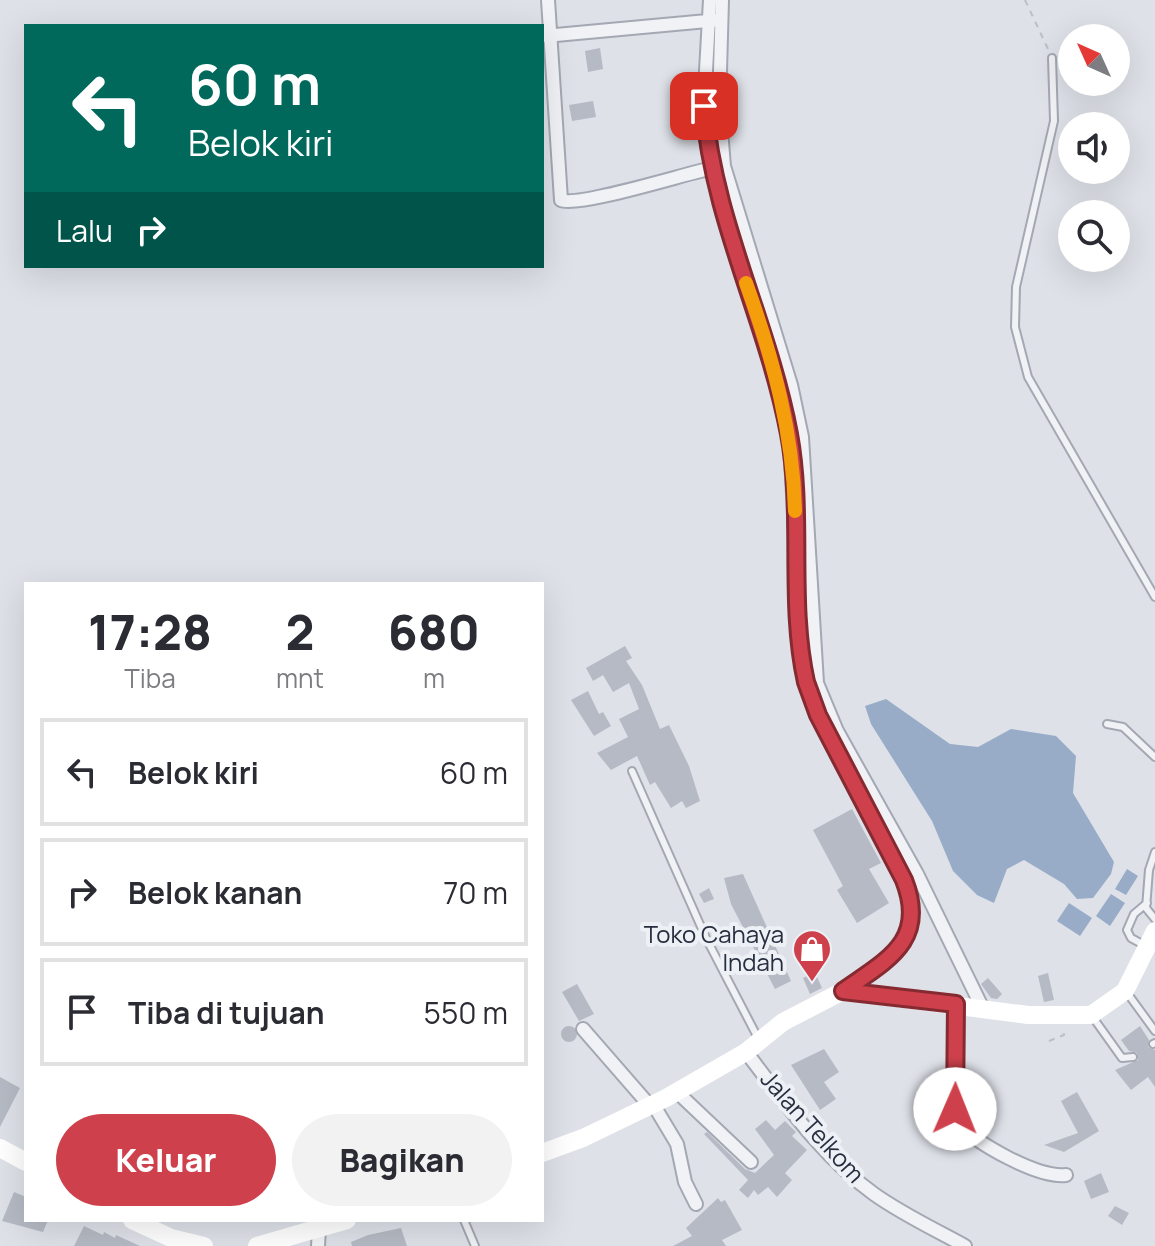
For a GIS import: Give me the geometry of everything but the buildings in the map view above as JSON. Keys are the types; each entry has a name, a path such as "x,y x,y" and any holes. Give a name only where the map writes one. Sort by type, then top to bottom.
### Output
{"main road":[{"path":"544,1152 677,1092 752,1046 783,1022 843,991 1028,1015 1091,1015 1125,991 1151,939"},
{"path":"0,1148 24,1161"},
{"path":"135,1222 168,1242 204,1246"},
{"path":"257,1246 319,1237 344,1222"}],"street":[{"path":"548,0 546,36 561,200 567,203 592,198 718,167"},
{"path":"710,0 715,20"},
{"path":"722,0 715,20 704,106 728,231 767,343 790,439 806,682 818,715 904,880 913,915 908,933 892,957 843,991"},
{"path":"546,36 715,20"},
{"path":"718,167 791,385 802,437 817,683 837,731 982,1007"},
{"path":"913,915 931,905"},
{"path":"956,1004 957,1123 1034,1171 1052,1177 1066,1175"},
{"path":"583,1029 652,1105 677,1144 685,1182 696,1204"},
{"name":"Jalan Telkom","path":"752,1046 793,1114 841,1167 873,1193 965,1246"},
{"path":"677,1092 751,1162"}],"lane":[{"path":"1052,58 1054,121 1016,287 1015,327 1028,377 1155,597"},
{"path":"1107,724 1123,727 1155,757"},
{"path":"632,771 752,1046"},
{"path":"1155,852 1147,903 1155,919"},
{"path":"1147,903 1134,914 1127,930 1131,938 1151,939"},
{"path":"1125,991 1155,1031"},
{"path":"1091,1015 1122,1058 1133,1057"},
{"path":"465,1222 475,1246"}],"path":[{"path":"1025,0 1052,58"}],"water":[{"path":"886,699 950,744 978,747 1011,729 1056,736 1076,756 1073,793 1114,862 1111,874 1093,898 1077,899 1064,884 1024,860 1007,869 994,903 977,895 953,871 932,821 871,724 865,706"},
{"path":"1127,869 1138,876 1126,895 1115,889"},
{"path":"1111,894 1125,903 1110,926 1096,916"},
{"path":"1069,903 1092,918 1080,936 1057,921"}],"slow traffic":[{"path":"746,283 779,385 790,439 795,511"}],"place":[{"name":"Toko Cahaya Indah","path":"812,983"}],"route":[{"path":"704,106 707,145 718,195 763,329 790,439 795,486 802,664 806,682 818,715 904,880 912,903 913,915 900,947 892,957 843,991 956,1004 955,1109"}]}
